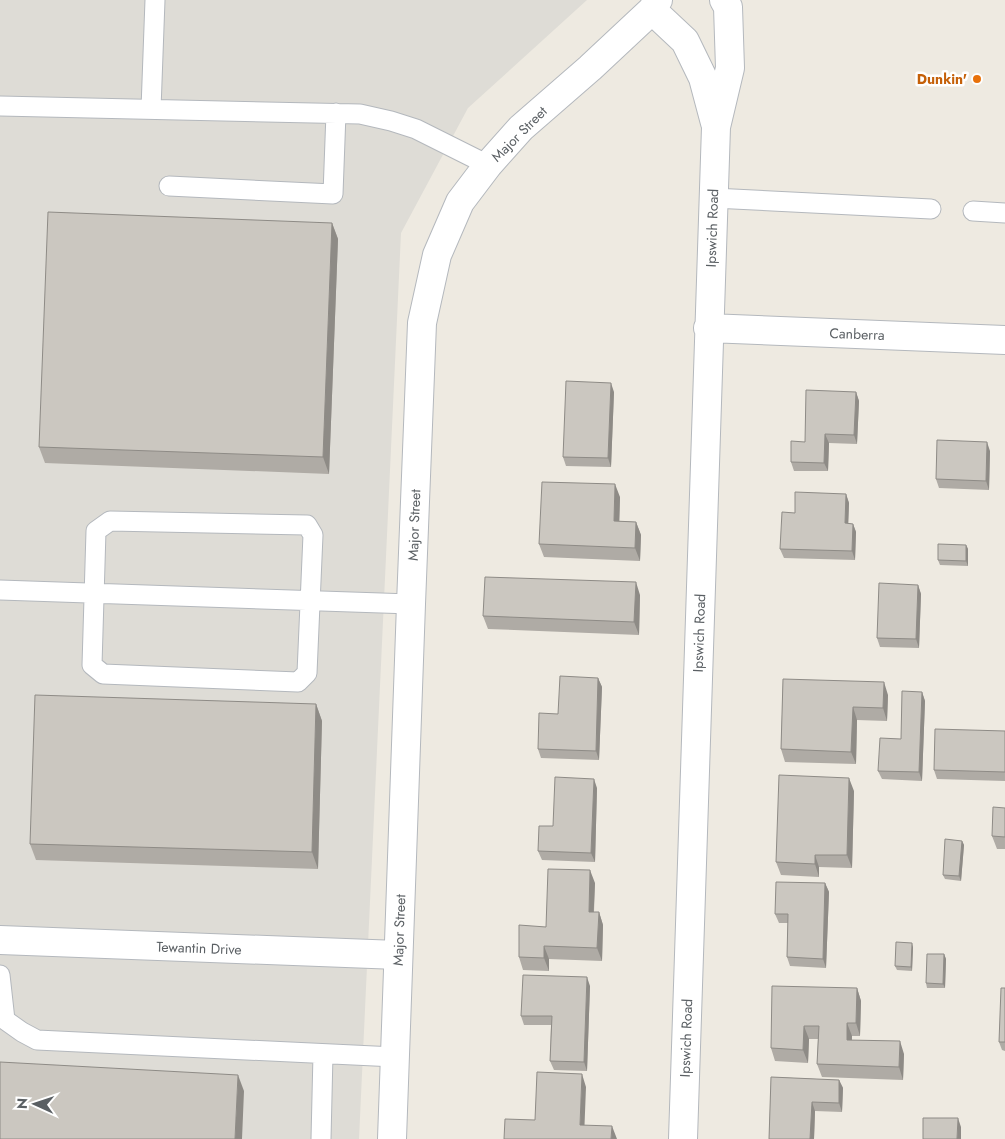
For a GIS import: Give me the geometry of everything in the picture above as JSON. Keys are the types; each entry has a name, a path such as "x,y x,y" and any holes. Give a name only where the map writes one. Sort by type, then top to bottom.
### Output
{"street":[{"name":"Ipswich Road","path":"683,1139 716,127 730,68 728,7 724,0"},
{"name":"Ipswich Road","path":"655,5 686,41 703,78 716,127"},
{"name":"Major Street","path":"392,1139 422,323 437,255 460,202 488,165 521,128 590,68 655,5"},
{"name":"Canberra","path":"708,328 1005,340"},
{"name":"Tewantin Drive","path":"0,940 398,955"}],"lane":[{"path":"151,109 155,0"},
{"path":"0,106 360,114 416,129 488,165"},
{"path":"169,186 333,194 336,113"},
{"path":"713,198 931,210"},
{"path":"973,211 1005,212"},
{"path":"110,521 307,526 313,535 307,673 298,682 103,674 92,665 94,593 96,531 110,521"},
{"path":"0,590 411,604"},
{"path":"0,975 5,1020 37,1040 395,1057"},
{"path":"321,1139 323,1054"}],"shaded area":[{"path":"0,0 587,0 468,108 401,233 359,1139 0,1139"}],"building":[{"path":"48,212 332,223 323,457 39,447"},
{"path":"566,381 611,383 608,458 563,457"},
{"path":"806,390 856,392 854,435 825,434 824,463 791,462 791,441 805,442"},
{"path":"937,440 987,442 986,481 936,479"},
{"path":"542,482 615,484 614,521 636,522 635,548 539,544"},
{"path":"795,492 846,494 845,523 853,524 852,551 780,549 782,512 795,513"},
{"path":"938,544 966,545 966,561 938,560"},
{"path":"485,577 636,582 634,622 483,616"},
{"path":"879,583 918,585 916,639 877,638"},
{"path":"560,676 598,678 596,751 538,749 539,713 558,714"},
{"path":"783,679 884,682 883,708 853,707 851,752 781,749"},
{"path":"902,691 922,692 919,772 878,771 880,738 901,739"},
{"path":"35,695 316,704 312,852 30,844"},
{"path":"935,729 1005,731 1005,772 934,770"},
{"path":"779,775 849,778 847,855 815,855 815,864 776,862"},
{"path":"555,777 594,779 591,853 538,851 539,826 553,826"},
{"path":"993,807 1005,808 1005,837 992,836"},
{"path":"945,839 962,841 959,876 943,875"},
{"path":"548,869 590,870 589,912 599,912 597,948 544,946 544,958 519,957 519,925 546,927"},
{"path":"776,882 825,883 823,959 787,957 788,914 775,914"},
{"path":"896,942 912,943 911,967 895,966"},
{"path":"927,954 944,954 943,984 926,983"},
{"path":"523,975 587,977 584,1062 550,1061 552,1016 521,1016"},
{"path":"772,986 857,988 856,1023 847,1023 847,1040 900,1041 899,1067 817,1064 819,1026 804,1026 803,1050 771,1048"},
{"path":"1001,988 1005,988 1005,1042 999,1042"},
{"path":"0,1062 238,1075 235,1139 0,1139"},
{"path":"537,1072 582,1074 580,1125 612,1126 611,1139 504,1139 505,1119 535,1120"},
{"path":"771,1077 839,1080 839,1103 812,1102 810,1139 769,1139"},
{"path":"923,1118 958,1118 957,1139 923,1139"}],"place":[{"name":"Dunkin'","path":"977,79"}]}
